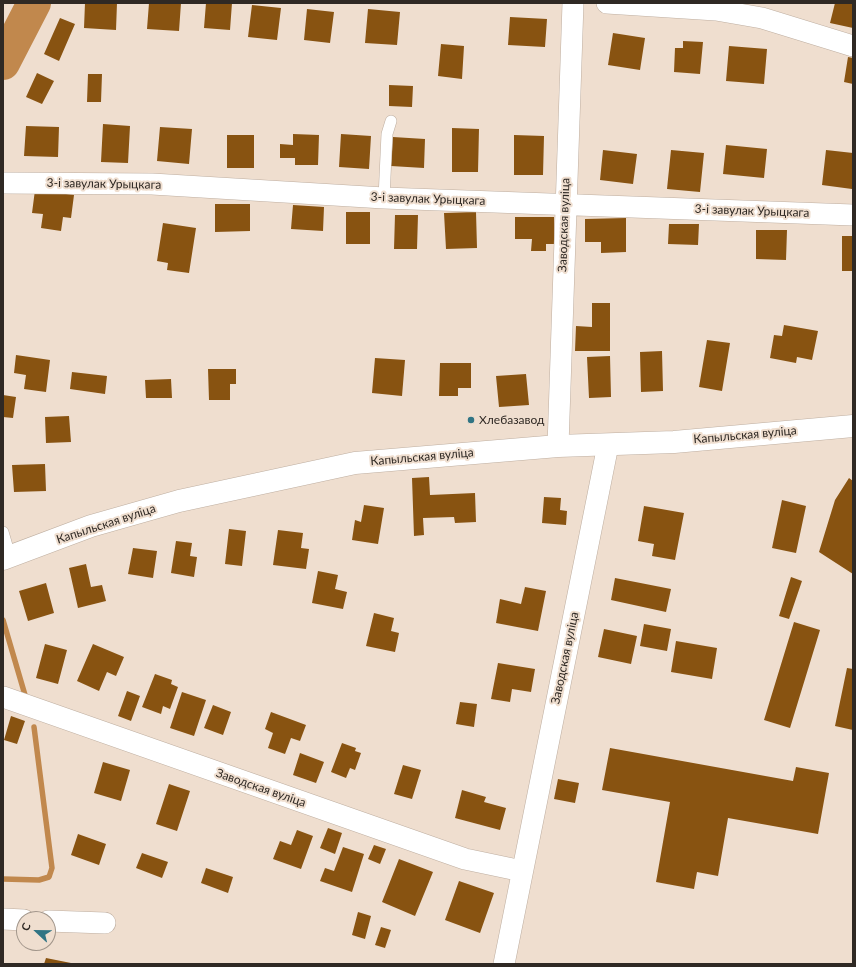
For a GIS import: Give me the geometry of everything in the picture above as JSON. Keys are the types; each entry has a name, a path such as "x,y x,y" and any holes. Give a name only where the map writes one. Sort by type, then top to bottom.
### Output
{"main road":[{"name":"Капыльская вуліца","path":"7,557 91,526 178,501 355,463 558,446 674,442 853,426"}],"street":[{"name":"Заводская вуліца","path":"558,446 565,203 573,3"},
{"path":"606,3 716,10 762,18 853,46"},
{"name":"3-і завулак Урыцкага","path":"3,183 152,184 384,198 565,203 853,215"},
{"name":"Заводская вуліца","path":"504,964 608,445"},
{"name":"Заводская вуліца","path":"3,698 465,859 522,871"},
{"path":"3,919 16,920"},
{"path":"56,921 105,923"}],"lane":[{"path":"384,198 387,134 391,121"},
{"path":"3,532 7,557"}],"building":[{"path":"85,3 117,3 116,30 84,28"},
{"path":"149,3 181,3 179,31 147,29"},
{"path":"206,3 232,3 230,30 204,28"},
{"path":"835,3 853,3 853,28 830,23"},
{"path":"252,5 281,8 277,40 248,37"},
{"path":"307,9 334,12 330,43 304,40"},
{"path":"368,9 400,12 397,45 365,43"},
{"path":"510,17 547,19 545,47 508,45"},
{"path":"60,18 75,24 59,61 44,54"},
{"path":"613,33 645,38 640,70 608,65"},
{"path":"683,41 703,42 700,74 674,72 675,48 683,48"},
{"path":"441,44 464,46 462,79 438,76"},
{"path":"729,46 767,49 764,84 726,81"},
{"path":"848,57 853,58 853,84 844,82"},
{"path":"37,73 54,81 42,104 26,97"},
{"path":"88,74 102,74 101,102 87,102"},
{"path":"389,85 413,86 412,107 389,106"},
{"path":"103,124 130,126 128,163 101,162"},
{"path":"26,126 59,127 58,157 24,156"},
{"path":"160,127 192,129 189,164 157,161"},
{"path":"452,128 479,129 478,172 452,172"},
{"path":"293,134 319,135 318,165 295,165 295,158 280,158 280,144 293,145"},
{"path":"341,134 371,136 369,169 339,167"},
{"path":"227,135 254,135 254,168 227,168"},
{"path":"514,135 544,136 543,175 514,175"},
{"path":"393,137 425,139 424,168 391,166"},
{"path":"726,145 767,149 764,178 723,174"},
{"path":"603,150 637,154 633,184 600,180"},
{"path":"671,150 704,153 700,192 667,189"},
{"path":"826,150 853,153 852,189 822,185"},
{"path":"35,190 74,195 71,218 63,217 61,231 41,228 43,214 32,213"},
{"path":"215,204 250,204 250,231 215,232"},
{"path":"293,205 324,207 323,231 291,229"},
{"path":"346,212 370,212 370,244 346,244"},
{"path":"476,212 477,248 446,249 444,213"},
{"path":"395,215 418,215 417,249 394,249"},
{"path":"515,217 554,217 554,244 546,244 546,251 531,251 532,239 515,239"},
{"path":"626,218 626,252 601,253 601,242 585,242 585,219"},
{"path":"163,223 196,228 189,273 167,270 168,263 157,261"},
{"path":"669,224 699,224 698,245 668,244"},
{"path":"756,230 787,230 786,260 756,259"},
{"path":"842,236 853,236 853,271 842,271"},
{"path":"592,303 610,303 610,351 575,351 576,326 592,327"},
{"path":"784,325 818,331 812,360 797,357 796,363 770,358 774,335 782,336"},
{"path":"707,340 730,343 722,391 699,387"},
{"path":"662,351 663,391 641,392 640,352"},
{"path":"16,355 50,360 46,392 24,389 26,375 14,373"},
{"path":"610,356 611,397 589,398 587,357"},
{"path":"375,358 405,360 402,396 372,393"},
{"path":"440,363 471,363 471,388 458,388 458,396 439,396"},
{"path":"208,369 236,369 236,384 230,384 230,400 209,400"},
{"path":"72,372 107,376 105,394 70,389"},
{"path":"526,374 529,405 499,407 496,376"},
{"path":"171,379 172,398 146,398 145,380"},
{"path":"3,395 16,397 13,418 3,417"},
{"path":"69,416 71,442 46,443 45,417"},
{"path":"45,464 46,491 14,492 12,465"},
{"path":"429,477 430,495 475,493 476,522 455,523 454,517 423,518 424,535 414,536 412,478"},
{"path":"849,478 853,481 853,574 819,552 835,500"},
{"path":"544,497 561,498 560,510 567,511 566,525 542,523"},
{"path":"782,500 806,506 796,553 772,548"},
{"path":"364,505 384,508 378,544 352,540 355,520 361,522"},
{"path":"644,506 684,513 675,560 652,556 654,544 638,541"},
{"path":"229,529 246,531 242,566 225,564"},
{"path":"278,530 303,533 301,548 309,549 306,569 273,565"},
{"path":"176,541 192,543 190,556 197,557 194,577 171,573"},
{"path":"133,548 157,551 153,578 128,574"},
{"path":"86,564 91,587 102,585 106,601 78,608 69,568"},
{"path":"318,571 338,575 335,589 347,592 343,609 312,603"},
{"path":"791,577 802,581 789,619 779,616"},
{"path":"615,578 671,589 666,612 611,600"},
{"path":"46,583 54,613 28,621 19,591"},
{"path":"525,587 546,591 538,631 496,623 500,599 521,604"},
{"path":"374,613 394,618 391,631 399,633 395,652 366,646"},
{"path":"794,622 820,630 790,728 764,720"},
{"path":"644,624 671,629 667,651 640,646"},
{"path":"604,629 637,636 631,664 598,657"},
{"path":"676,641 717,648 712,679 671,672"},
{"path":"45,644 67,650 58,684 36,678"},
{"path":"93,644 124,657 116,676 107,672 99,691 77,681"},
{"path":"498,663 535,669 531,692 512,689 510,702 491,699"},
{"path":"847,668 853,669 853,730 835,726"},
{"path":"155,674 172,680 171,684 178,687 170,709 163,706 161,714 142,707"},
{"path":"127,691 140,696 131,721 118,716"},
{"path":"182,692 206,700 194,736 170,728"},
{"path":"460,702 477,704 474,727 456,724"},
{"path":"213,705 231,712 223,735 204,728"},
{"path":"271,712 306,725 300,741 291,738 285,754 268,748 273,733 265,729"},
{"path":"11,716 25,721 17,744 4,740"},
{"path":"342,743 356,748 355,751 361,753 355,770 350,768 346,778 331,772"},
{"path":"610,748 793,781 796,767 829,773 818,834 728,818 718,876 697,872 694,889 656,882 670,802 602,790"},
{"path":"300,753 324,762 316,783 293,775"},
{"path":"103,762 130,770 121,801 94,793"},
{"path":"403,765 421,770 412,799 394,794"},
{"path":"558,779 579,783 575,803 554,799"},
{"path":"169,784 190,791 177,831 156,824"},
{"path":"462,790 486,797 484,802 506,808 500,830 455,818"},
{"path":"328,828 342,833 335,854 320,848"},
{"path":"297,830 313,836 301,869 273,859 280,841 291,845"},
{"path":"78,834 106,844 99,865 71,855"},
{"path":"374,845 386,849 380,864 368,859"},
{"path":"343,847 364,854 352,892 320,881 325,868 334,871"},
{"path":"142,853 168,862 162,878 136,868"},
{"path":"399,859 433,872 415,916 382,902"},
{"path":"206,868 233,877 228,893 201,883"},
{"path":"459,881 494,893 480,933 445,920"},
{"path":"358,912 371,916 365,939 352,935"},
{"path":"381,927 391,930 385,948 375,945"},
{"path":"46,958 71,963 71,964 44,964"}],"waterway":[{"path":"3,63 34,3"},
{"path":"3,620 25,695"},
{"path":"3,879 39,880 49,877 52,868 34,727"}],"place":[{"name":"Хлебазавод","path":"471,420"}]}
